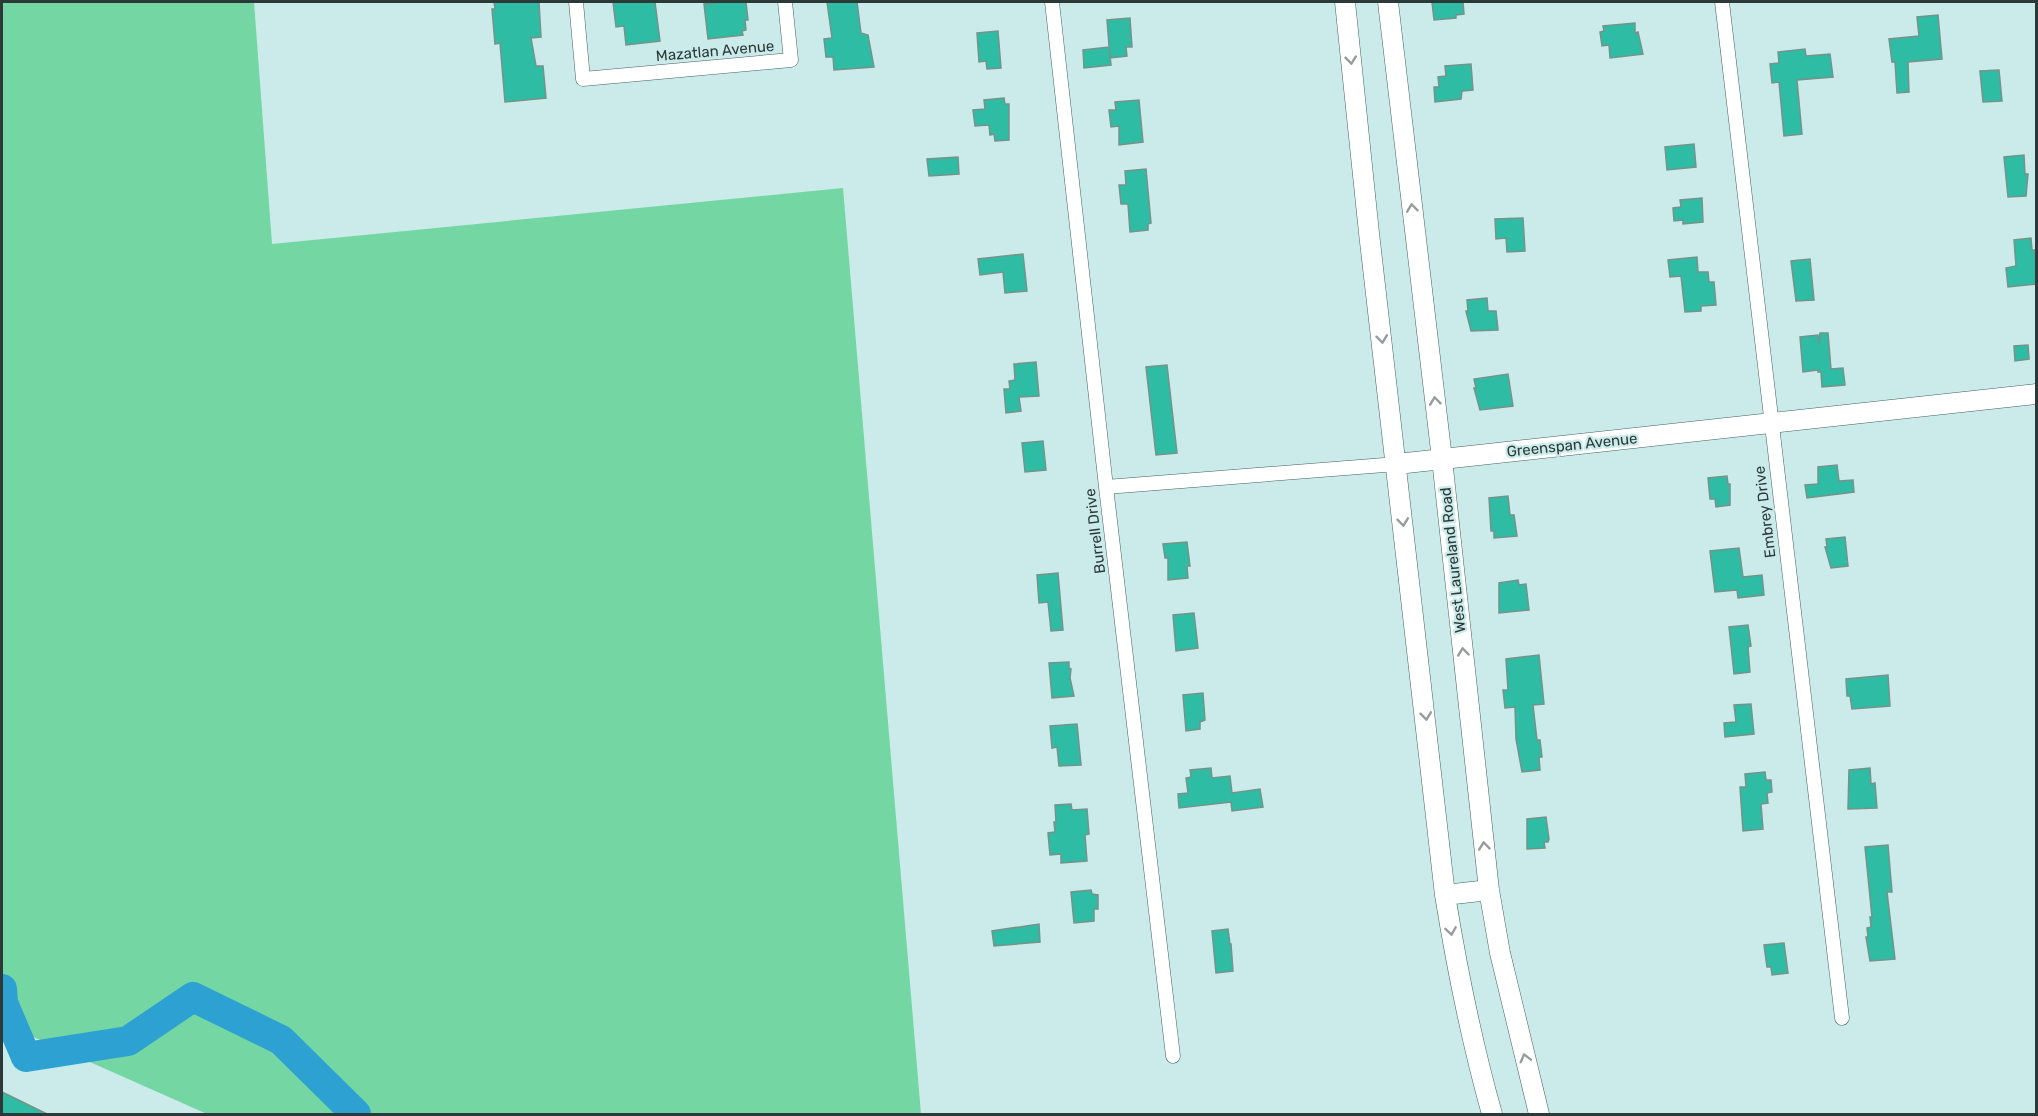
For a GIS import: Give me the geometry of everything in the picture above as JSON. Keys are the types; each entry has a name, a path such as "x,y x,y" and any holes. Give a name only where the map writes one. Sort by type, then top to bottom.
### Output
{"main road":[{"path":"1345,2 1445,895 1466,1007 1492,1114"},
{"name":"West Laureland Road","path":"1388,2 1442,459 1489,890 1500,953 1539,1114"},
{"name":"Greenspan Avenue","path":"1397,464 2037,394"},
{"path":"1445,895 1489,890"}],"street":[{"name":"Mazatlan Avenue","path":"576,2 583,79 791,60 785,2"},
{"name":"Burrell Drive","path":"1052,2 1173,1056"},
{"name":"Embrey Drive","path":"1722,2 1842,1018"},
{"name":"Greenspan Avenue","path":"1106,487 1397,464"}],"green space":[{"path":"2,2 254,2 272,244 843,188 921,1114 207,1114 2,1023"}],"building":[{"path":"494,2 539,2 541,37 531,38 536,66 543,66 546,98 505,102 500,43 495,44 492,9 495,9"},
{"path":"613,2 655,2 660,41 626,45 624,26 616,27"},
{"path":"746,2 748,20 745,20 746,30 742,31 743,35 708,39 704,4"},
{"path":"827,2 857,2 861,33 868,35 874,67 834,70 833,57 826,57 824,39 832,38"},
{"path":"1432,2 1463,2 1464,14 1456,15 1456,18 1434,20"},
{"path":"1938,15 1942,59 1908,62 1909,92 1897,93 1895,62 1892,62 1889,39 1919,36 1917,17"},
{"path":"1130,18 1132,47 1126,47 1127,56 1110,58 1107,20"},
{"path":"1635,23 1635,33 1638,32 1643,54 1610,58 1609,45 1602,46 1600,32 1604,31 1603,26"},
{"path":"998,31 1001,68 987,69 986,61 979,62 977,33"},
{"path":"1109,47 1111,65 1084,68 1083,50"},
{"path":"1805,49 1806,56 1830,54 1833,77 1797,80 1802,134 1784,136 1779,82 1772,83 1770,64 1779,63 1778,52"},
{"path":"1471,64 1473,90 1462,91 1461,99 1435,102 1434,87 1439,87 1438,77 1446,76 1445,66"},
{"path":"1999,70 2002,101 1983,102 1980,71"},
{"path":"1004,98 1005,104 1009,104 1009,140 995,141 994,134 990,135 989,125 975,126 973,110 985,109 984,100"},
{"path":"1139,100 1143,142 1119,145 1119,126 1111,127 1109,110 1116,110 1115,102"},
{"path":"1694,144 1696,167 1667,170 1665,147"},
{"path":"2024,155 2025,174 2028,174 2026,196 2008,197 2004,157"},
{"path":"958,157 959,174 929,176 927,159"},
{"path":"1146,169 1151,223 1148,224 1148,230 1130,232 1128,204 1121,204 1119,185 1126,185 1125,171"},
{"path":"1702,198 1703,222 1683,224 1683,220 1674,221 1673,208 1681,207 1680,200"},
{"path":"1523,218 1525,251 1507,252 1506,238 1496,239 1495,219"},
{"path":"2031,238 2032,250 2035,250 2037,284 2008,287 2006,268 2016,266 2014,240"},
{"path":"1023,254 1027,291 1005,293 1003,272 980,275 978,259"},
{"path":"1697,257 1698,272 1708,272 1709,282 1714,282 1716,305 1701,306 1701,311 1685,312 1681,276 1670,277 1668,260"},
{"path":"1810,259 1814,300 1796,301 1791,261"},
{"path":"1487,298 1488,311 1496,311 1498,330 1471,331 1466,311 1468,311 1467,300"},
{"path":"1820,333 1828,333 1831,369 1843,368 1845,385 1822,387 1821,372 1818,370 1803,372 1800,337 1818,335 1819,344"},
{"path":"2028,345 2029,359 2015,361 2014,346"},
{"path":"1036,362 1039,396 1019,397 1021,411 1006,413 1004,389 1010,389 1009,381 1015,380 1014,364"},
{"path":"1167,365 1177,453 1156,455 1146,367"},
{"path":"1508,374 1513,406 1480,410 1474,379"},
{"path":"1043,441 1046,470 1025,472 1022,443"},
{"path":"1837,465 1839,481 1853,480 1854,492 1807,498 1805,485 1818,484 1818,467"},
{"path":"1727,476 1728,484 1730,484 1730,505 1716,507 1715,499 1710,499 1708,478"},
{"path":"1508,496 1510,515 1514,515 1517,536 1494,538 1494,531 1491,531 1489,498"},
{"path":"1845,537 1848,566 1831,568 1825,547 1827,547 1826,539"},
{"path":"1187,542 1190,566 1187,566 1188,578 1168,580 1168,558 1165,558 1163,544"},
{"path":"1739,548 1743,577 1762,575 1764,595 1738,598 1737,590 1715,592 1710,551"},
{"path":"1058,573 1063,630 1051,631 1048,602 1039,603 1037,575"},
{"path":"1518,580 1519,585 1526,584 1529,610 1499,613 1499,583"},
{"path":"1194,613 1198,648 1176,651 1173,615"},
{"path":"1748,625 1751,646 1748,647 1750,672 1734,674 1729,627"},
{"path":"1539,655 1544,704 1533,705 1537,740 1540,740 1542,757 1539,757 1540,770 1522,772 1516,739 1515,707 1505,708 1503,690 1508,690 1506,659"},
{"path":"1069,662 1074,696 1052,698 1049,663"},
{"path":"1888,675 1890,706 1852,709 1850,696 1847,696 1846,679"},
{"path":"1203,693 1205,720 1200,722 1200,729 1186,731 1183,695"},
{"path":"1751,704 1754,734 1725,737 1724,723 1736,722 1734,705"},
{"path":"1077,724 1081,765 1059,766 1057,747 1052,748 1050,726"},
{"path":"1211,768 1212,778 1230,776 1232,793 1260,789 1263,807 1232,811 1231,802 1179,808 1178,794 1188,793 1186,778 1191,777 1190,770"},
{"path":"1870,768 1871,784 1875,783 1877,808 1848,809 1849,770"},
{"path":"1765,772 1766,780 1771,780 1772,792 1767,793 1768,803 1761,804 1763,829 1743,831 1740,787 1746,787 1745,774"},
{"path":"1071,804 1072,810 1087,809 1089,834 1085,835 1087,861 1061,863 1061,854 1050,855 1048,833 1055,832 1055,805"},
{"path":"1546,817 1549,839 1548,842 1544,842 1545,848 1527,849 1527,819"},
{"path":"1888,845 1892,892 1887,892 1895,959 1870,961 1866,937 1868,937 1867,928 1871,927 1870,917 1872,917 1865,847"},
{"path":"1091,890 1092,894 1098,895 1098,909 1094,909 1094,921 1074,923 1071,892"},
{"path":"1039,924 1040,942 994,946 992,931"},
{"path":"1228,929 1233,971 1216,973 1212,931"},
{"path":"1784,943 1788,973 1772,975 1771,967 1767,967 1764,945"},
{"path":"2,1092 47,1114 2,1114"}],"waterway":[{"path":"2,989 3,1003 26,1057 128,1041 193,997 281,1040 356,1114"}]}
